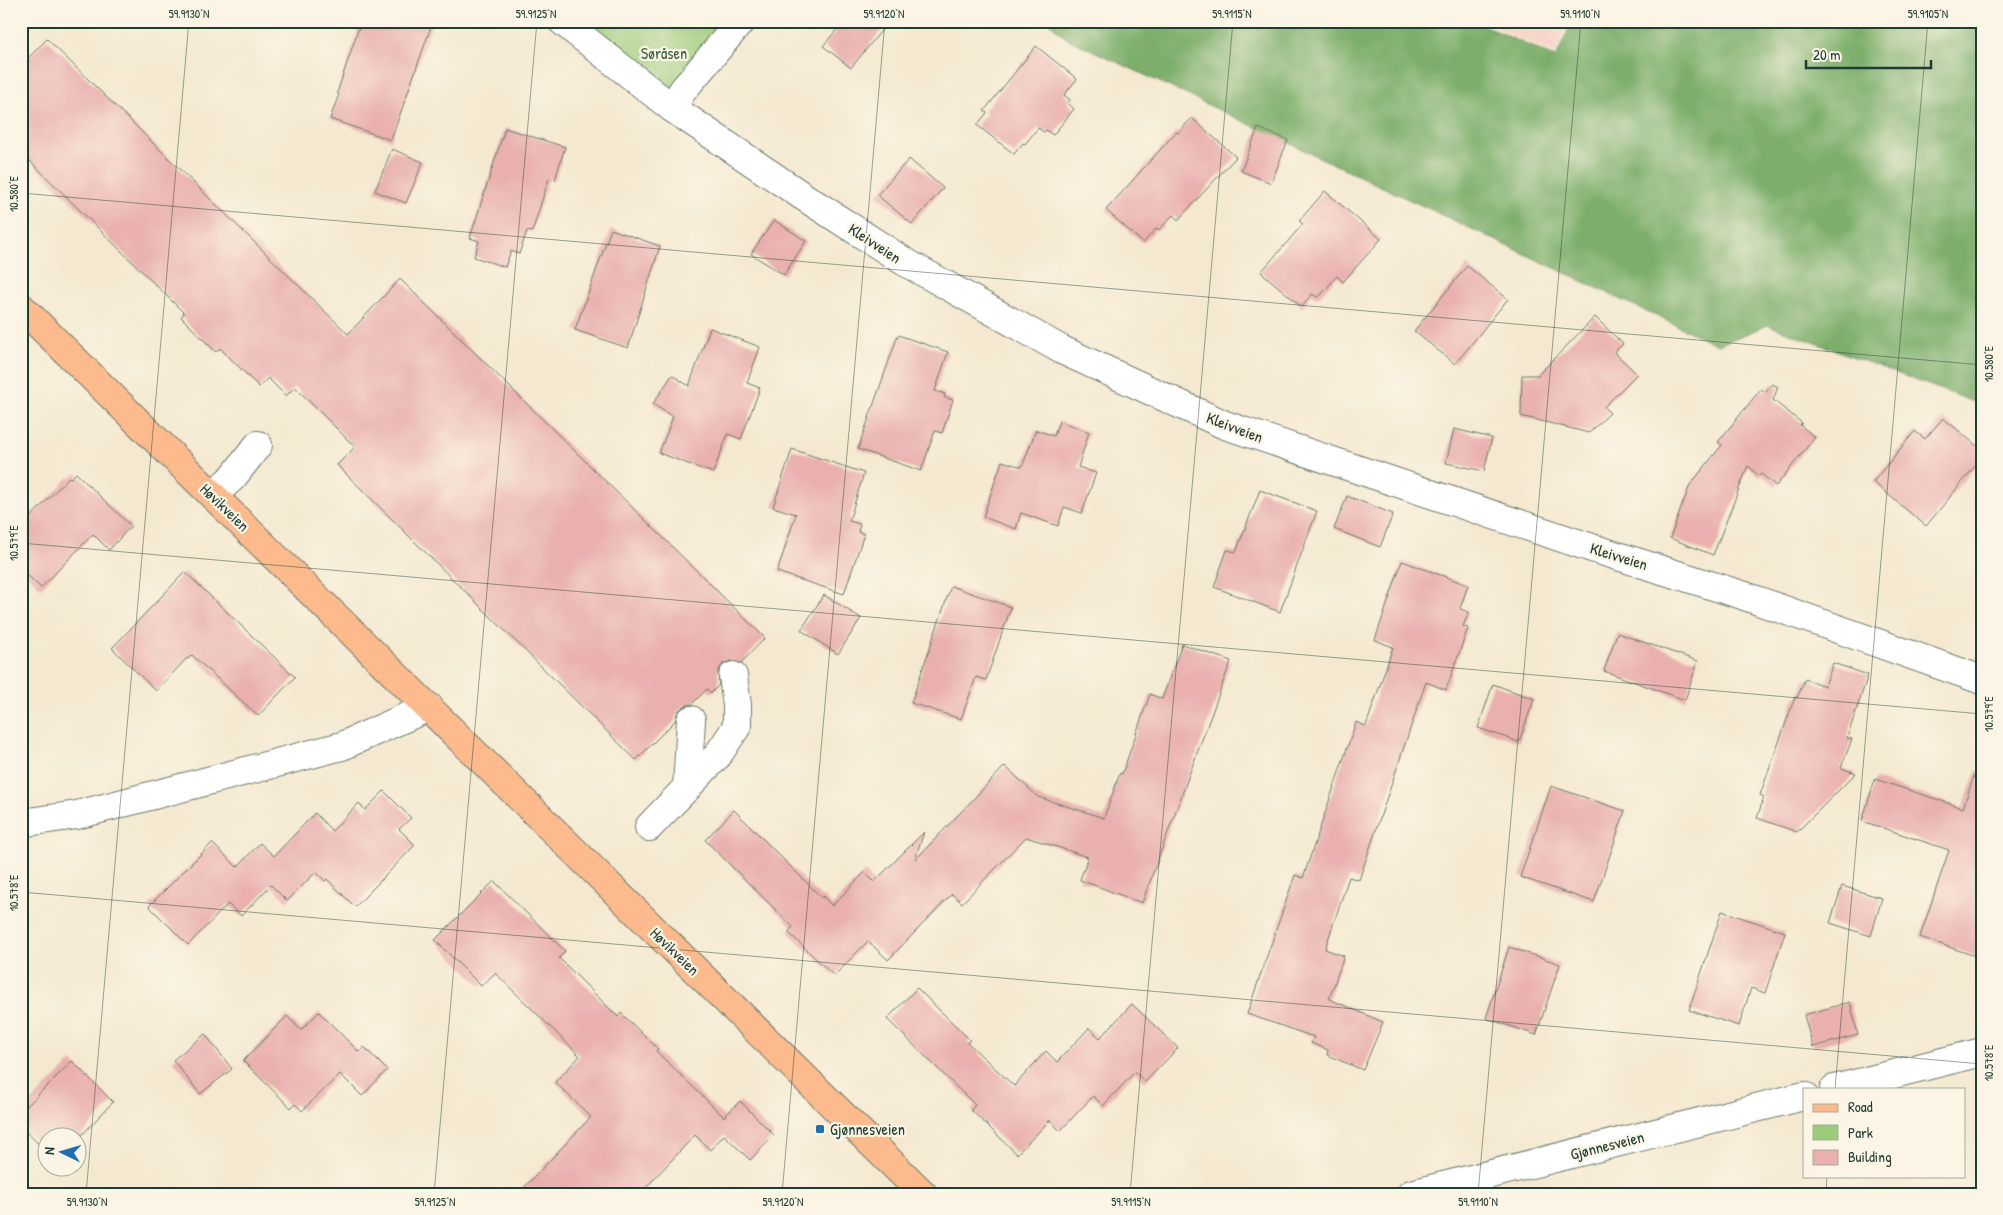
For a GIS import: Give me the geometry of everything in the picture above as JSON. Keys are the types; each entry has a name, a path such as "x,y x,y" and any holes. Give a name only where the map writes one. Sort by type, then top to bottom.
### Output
{"main road":[{"name":"Høvikveien","path":"21,307 922,1194"}],"street":[{"name":"Kleivveien","path":"562,21 672,108 793,190 905,262 1062,350 1225,425 1592,548 1742,595 1982,680"},
{"path":"672,108 682,90 741,21"},
{"path":"213,495 233,477 258,445"},
{"path":"649,827 718,755 737,726 737,705 733,676"},
{"path":"21,823 76,815 342,746 429,707"},
{"path":"687,788 692,720"},
{"path":"1838,1088 1982,1052"},
{"name":"Gjønnesveien","path":"1411,1194 1803,1096"}],"shaded area":[{"path":"1482,21 1569,21 1555,54"}],"green space":[{"name":"Søråsen","path":"580,21 746,21 664,96"},
{"path":"1047,21 1474,21 1556,58 1572,21 1982,21 1982,405 1768,325 1718,345 1066,38"}],"building":[{"path":"361,21 433,21 391,140 330,119"},
{"path":"844,21 889,21 851,68 823,46"},
{"path":"47,39 348,334 400,279 765,638 741,663 731,661 723,664 718,671 719,685 711,693 707,689 692,704 684,706 678,711 675,721 636,760 337,465 355,447 295,387 286,396 268,378 259,387 220,348 216,352 181,317 184,313 21,152 21,65"},
{"path":"1036,46 1077,79 1064,95 1070,100 1068,103 1074,109 1053,135 1046,130 1044,132 1038,128 1014,154 977,125 987,113 984,111"},
{"path":"1192,118 1236,157 1178,220 1173,215 1143,243 1106,210 1176,132 1178,133"},
{"path":"505,128 565,147 555,180 549,178 532,232 527,231 519,254 511,251 505,267 474,257 479,241 470,238"},
{"path":"1258,128 1288,140 1271,183 1241,171"},
{"path":"392,149 423,162 406,203 375,191"},
{"path":"909,159 943,188 912,224 877,195"},
{"path":"1325,191 1381,239 1343,282 1337,276 1320,296 1317,297 1312,294 1302,307 1261,272 1303,224 1299,221"},
{"path":"774,220 806,241 784,275 751,254"},
{"path":"611,229 660,246 628,348 575,330"},
{"path":"1467,266 1508,299 1455,364 1414,331"},
{"path":"1595,317 1623,344 1614,352 1637,374 1604,407 1610,413 1589,433 1521,416 1522,375 1538,375"},
{"path":"710,328 760,347 747,383 760,388 750,415 741,439 728,434 713,473 659,453 673,417 653,404 672,375 689,386"},
{"path":"898,335 948,352 935,391 945,394 944,397 953,400 942,433 935,431 921,471 858,449"},
{"path":"1772,384 1778,387 1773,400 1802,423 1800,425 1815,437 1776,486 1761,474 1759,476 1748,466 1713,555 1670,538 1690,485 1722,445 1718,442 1761,389 1765,392"},
{"path":"1943,418 1982,450 1982,458 1926,526 1873,482 1915,431 1925,439"},
{"path":"1059,421 1089,432 1078,467 1096,473 1082,513 1064,507 1058,526 1021,513 1016,529 983,517 1002,461 1022,467 1036,430 1054,436"},
{"path":"1454,429 1492,438 1484,471 1446,463"},
{"path":"792,449 864,473 849,521 860,524 858,532 864,534 844,594 777,572 796,514 773,507"},
{"path":"76,473 131,526 109,550 93,534 41,588 21,569 21,527 69,477 71,478"},
{"path":"1260,490 1317,511 1280,612 1214,587 1227,550 1236,552"},
{"path":"1347,496 1393,514 1380,547 1334,529"},
{"path":"1402,561 1468,585 1460,609 1469,612 1463,626 1468,628 1446,690 1426,682 1359,880 1349,877 1325,949 1344,956 1329,999 1383,1022 1363,1070 1327,1055 1328,1050 1311,1043 1314,1037 1247,1014 1295,875 1303,878 1356,722 1366,726 1393,647 1375,640"},
{"path":"185,572 295,677 258,716 192,655 156,691 112,648"},
{"path":"951,586 1011,607 986,680 976,677 961,719 911,703"},
{"path":"824,595 861,618 838,654 801,630"},
{"path":"1617,633 1698,661 1685,700 1604,671"},
{"path":"1182,644 1231,661 1142,903 1080,880 1088,857 1026,837 962,903 952,894 888,960 868,941 834,976 788,932 793,927 705,840 734,810 832,906 865,872 874,882 924,832 915,859 917,858 1005,766 1038,797 1104,818 1120,773 1122,774 1150,694 1162,699"},
{"path":"1833,663 1868,675 1847,738 1852,739 1841,768 1856,773 1797,832 1757,818 1764,797 1760,795 1795,697 1797,698 1805,679 1825,686"},
{"path":"1493,684 1534,699 1519,742 1478,728"},
{"path":"1976,770 1982,771 1982,937 1975,956 1920,937 1949,850 1862,821 1875,779 1963,808"},
{"path":"1551,786 1625,811 1594,902 1520,877"},
{"path":"384,791 411,818 399,829 415,845 355,907 327,879 325,881 316,872 287,901 271,885 241,916 228,904 188,945 149,906 212,843 237,867 260,843 274,856 315,813 332,831 359,803 365,810"},
{"path":"494,881 565,951 559,958 618,1017 621,1013 658,1049 656,1051 724,1117 740,1101 774,1135 750,1160 724,1135 710,1150 695,1135 640,1194 518,1194 591,1117 555,1082 580,1056 495,973 481,986 435,940"},
{"path":"1842,886 1882,898 1871,936 1830,923"},
{"path":"1722,911 1785,932 1765,993 1751,988 1739,1026 1689,1010"},
{"path":"1509,947 1560,964 1536,1035 1486,1018"},
{"path":"917,988 970,1040 967,1042 1014,1086 1046,1051 1057,1062 1089,1028 1100,1038 1132,1004 1178,1048 1145,1082 1135,1072 1103,1106 1093,1096 1060,1131 1050,1120 1017,1154 971,1110 975,1105 887,1019"},
{"path":"1850,1002 1858,1035 1813,1047 1804,1015"},
{"path":"319,1012 359,1052 364,1047 387,1070 362,1096 340,1074 302,1111 295,1104 291,1108 243,1061 287,1016 301,1030"},
{"path":"205,1034 232,1069 200,1094 173,1060"},
{"path":"72,1061 113,1102 88,1128 38,1128 38,1143 21,1127 21,1112"}],"place":[{"name":"Gjønnesveien","path":"820,1129"}]}
